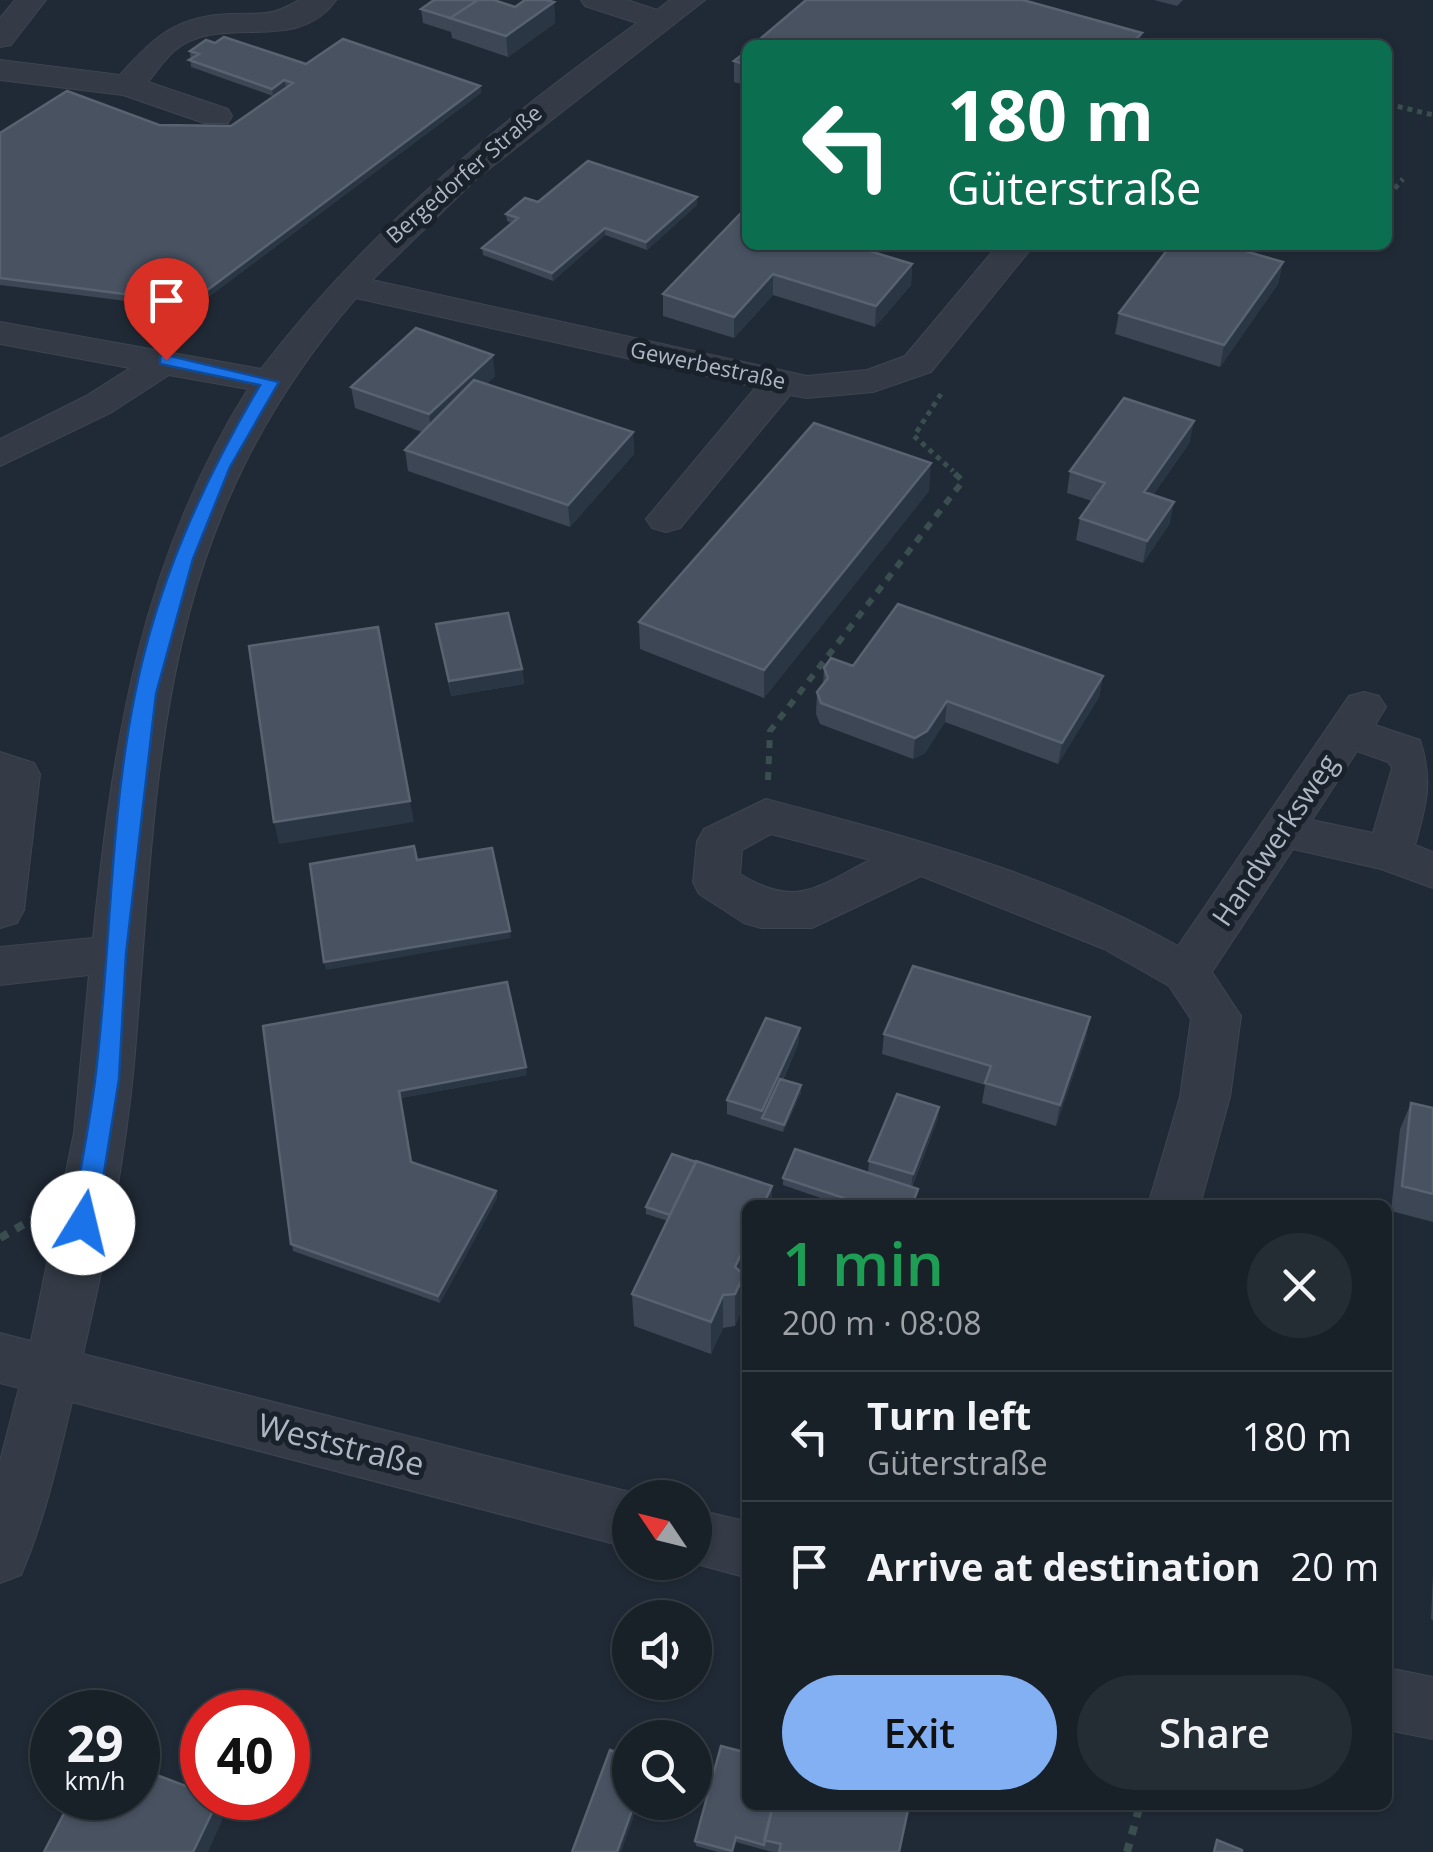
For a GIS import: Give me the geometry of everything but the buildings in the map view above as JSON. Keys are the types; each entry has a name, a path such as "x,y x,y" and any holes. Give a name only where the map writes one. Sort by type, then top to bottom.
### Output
{"street":[{"path":"0,38 31,0"},
{"path":"128,86 164,42 190,31 229,23 279,25 321,0"},
{"path":"596,0 661,20"},
{"name":"Bergedorfer Straße","path":"0,1554 26,1365 77,1259 107,1079 115,954 145,694 183,559 221,467 270,382 346,285 413,214 486,148 690,0"},
{"path":"0,70 128,86 216,116"},
{"path":"918,364 1013,250"},
{"name":"Gewerbestraße","path":"346,285 807,387 872,381 918,364"},
{"path":"0,333 166,360 270,382"},
{"path":"0,454 98,404 166,360"},
{"path":"666,519 782,381"},
{"name":"Handwerksweg","path":"1186,973 1356,719 1419,744"},
{"path":"1390,854 1419,744"},
{"path":"0,768 18,774 0,910"},
{"path":"919,856 812,910 761,910 716,882 720,841 766,816 919,856 1121,936 1186,973 1216,1016 1205,1097 1175,1200"},
{"path":"1282,830 1390,854 1433,871"},
{"path":"1,957 115,954"},
{"name":"Weststraße","path":"26,1365 612,1515"},
{"path":"712,1540 742,1548"},
{"path":"1392,1699 1433,1708"}],"path":[{"path":"1392,105 1433,114"},
{"path":"1392,191 1403,179"},
{"path":"766,816 770,731 963,481 914,436 952,378 918,364"},
{"path":"0,1238 34,1219"},
{"path":"1127,1852 1139,1810"}],"route":[{"path":"83,1223 107,1079 115,954 145,694 183,559 221,467 270,382 166,360"}]}
